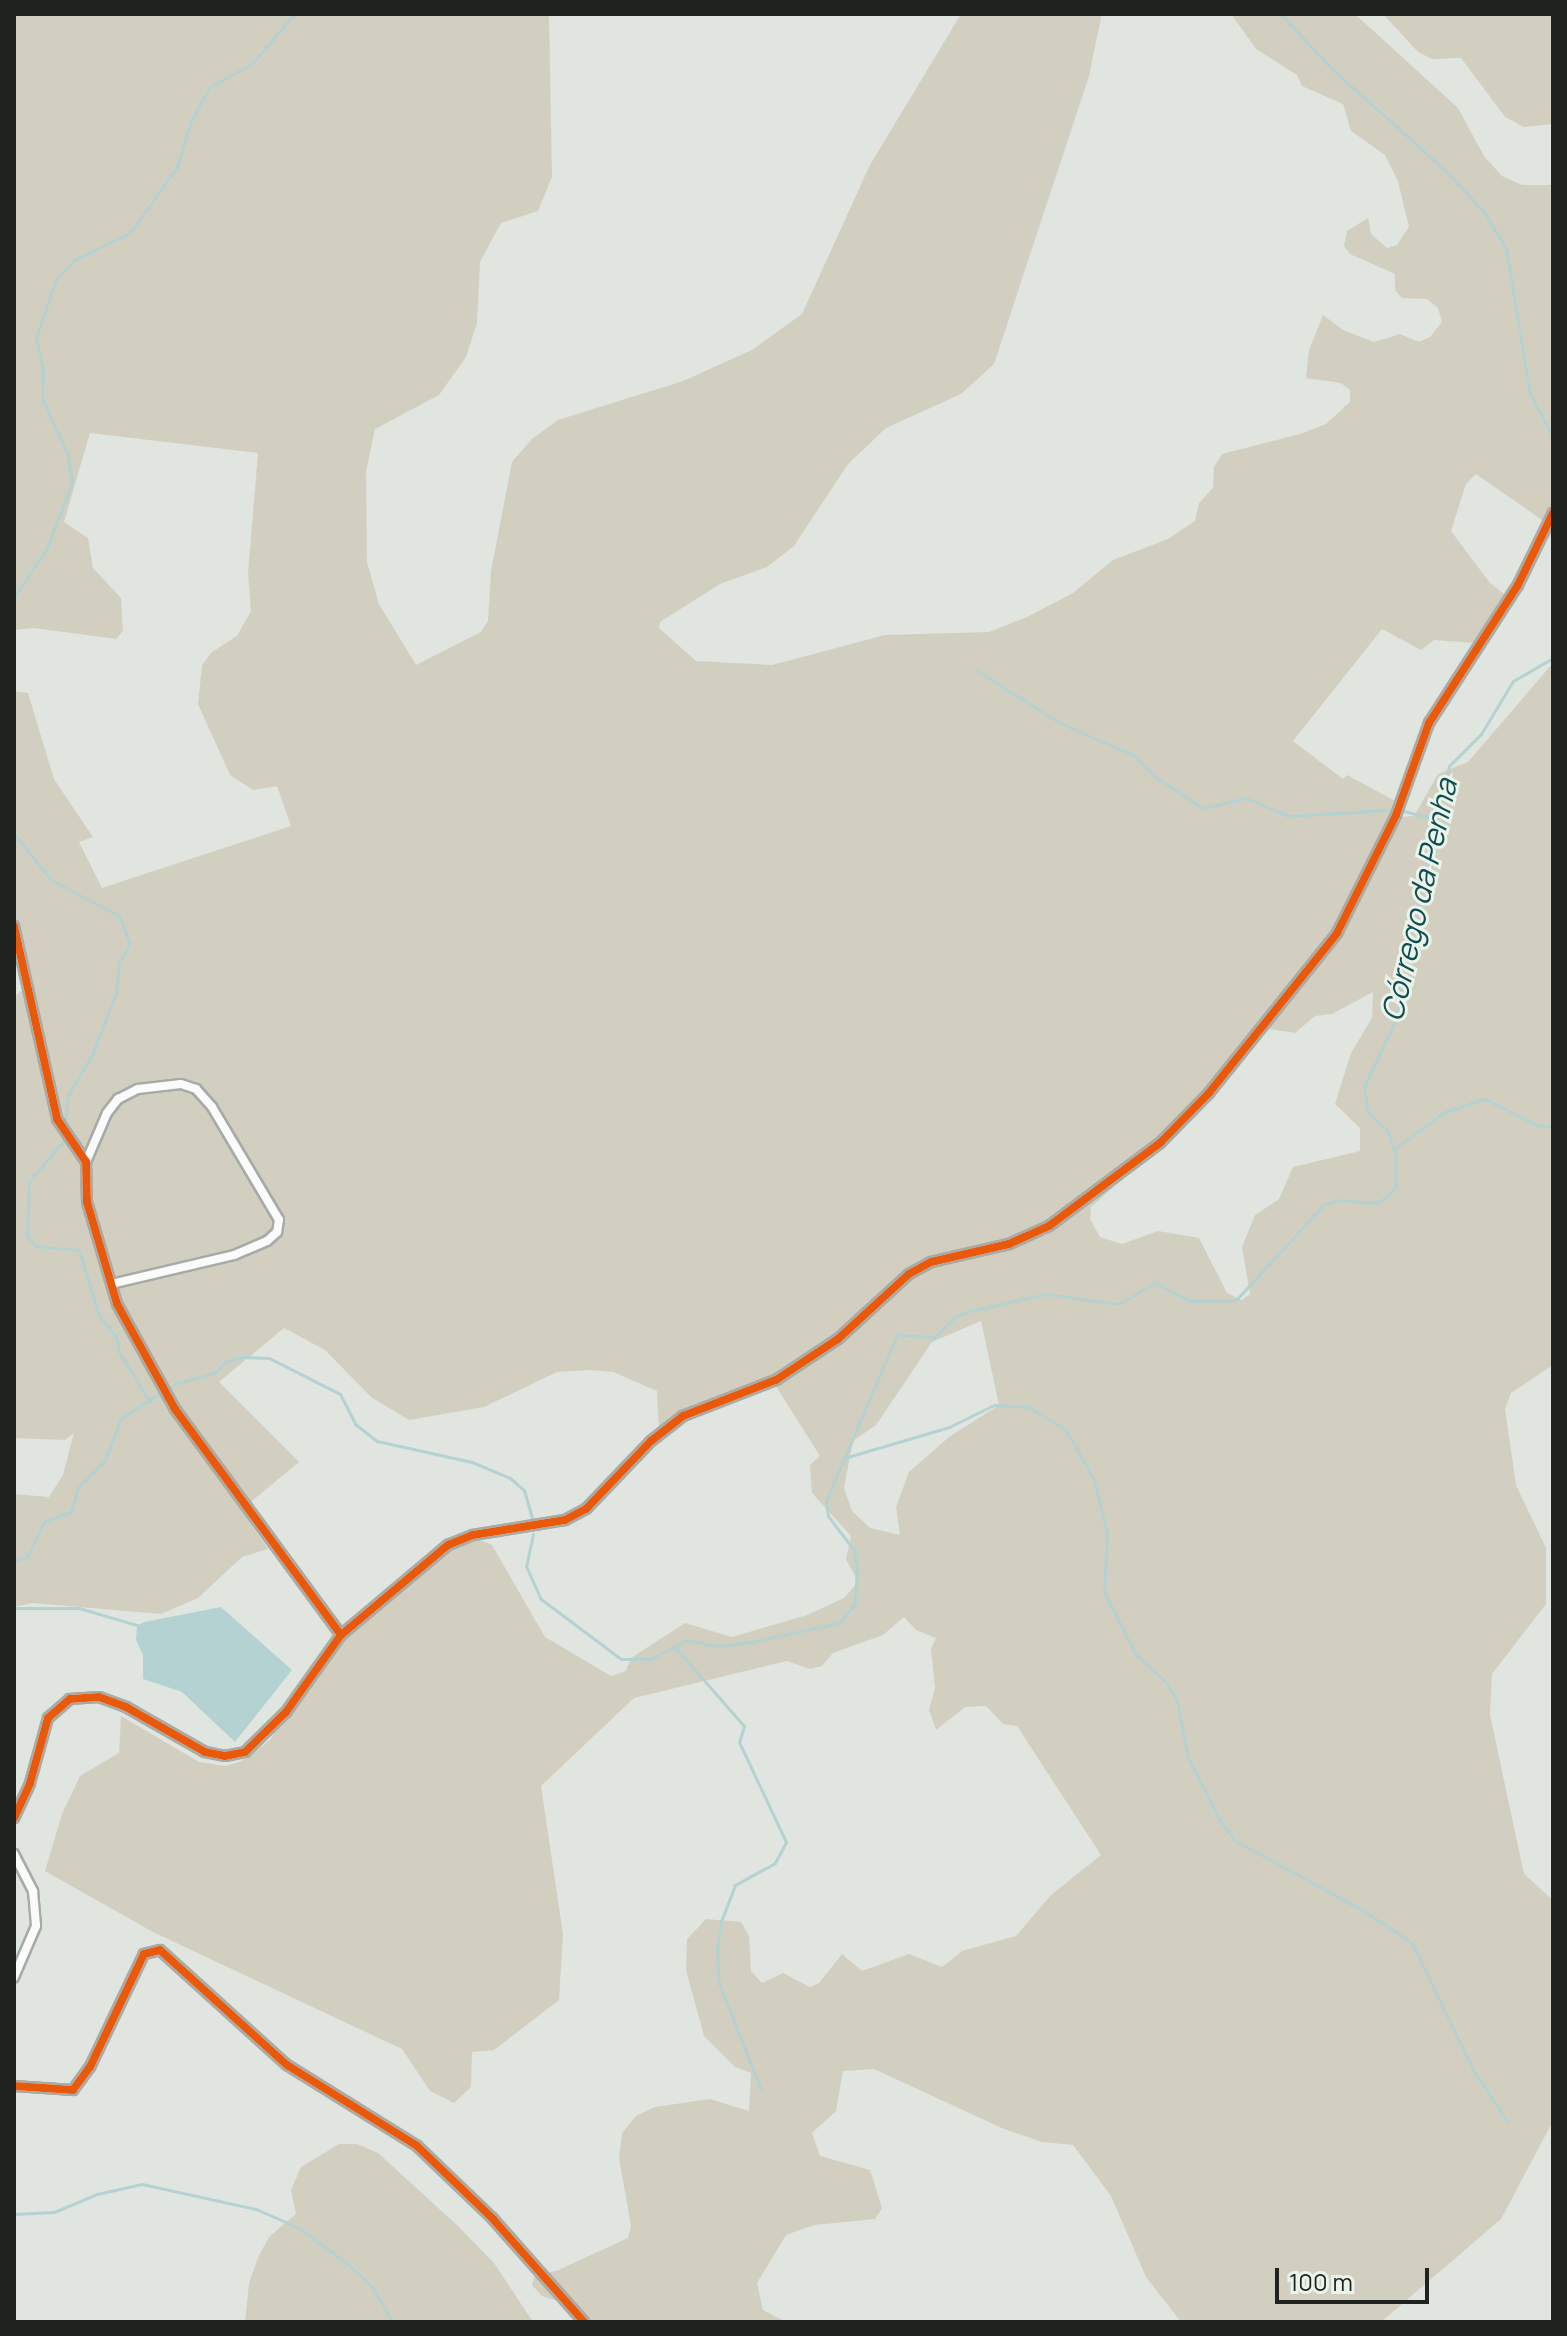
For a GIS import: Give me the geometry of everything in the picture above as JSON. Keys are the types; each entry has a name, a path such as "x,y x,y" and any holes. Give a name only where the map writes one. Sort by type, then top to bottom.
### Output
{"street":[{"path":"14,1818 48,1718 70,1699 99,1697 126,1707 205,1752 225,1756 245,1752 286,1712 341,1635 448,1545 473,1535 565,1520 586,1509 651,1441 683,1416 776,1380 838,1339 909,1274 931,1262 1009,1244 1049,1226 1160,1143 1209,1093 1317,965 1337,933 1396,815 1429,723 1518,585 1553,513"},
{"path":"14,926 57,1119 86,1162"},
{"path":"111,1284 234,1255 267,1241 277,1232 279,1220 212,1107 196,1089 181,1084 138,1089 118,1099 107,1113 86,1162 87,1202 111,1284 161,1386 341,1635"},
{"path":"14,1854 33,1891 36,1926 14,1977"},
{"path":"14,2086 73,2090 90,2067 144,1954 160,1950 287,2065 417,2146 493,2219 584,2322"}],"shaded area":[{"path":"14,14 549,14 552,177 538,211 501,223 480,262 477,323 466,357 439,395 375,429 366,471 367,562 379,604 416,665 481,632 488,621 491,571 512,462 532,439 558,420 683,381 752,350 802,314 870,165 961,14 1100,14 1101,18 1089,76 994,364 961,394 886,428 848,464 794,546 767,567 720,584 660,622 659,628 696,661 772,665 885,635 989,632 1027,617 1073,593 1113,560 1168,539 1195,521 1199,503 1213,488 1214,467 1222,454 1300,434 1326,424 1350,402 1350,390 1341,383 1306,378 1309,350 1323,315 1343,330 1374,342 1400,334 1419,342 1430,337 1442,322 1438,308 1427,299 1402,298 1395,290 1395,274 1350,254 1344,246 1347,231 1368,218 1371,234 1387,248 1397,245 1409,227 1398,181 1385,155 1351,131 1343,104 1302,86 1297,75 1256,49 1231,14 1355,14 1458,108 1484,156 1502,176 1522,185 1553,185 1553,543 1545,522 1476,474 1466,484 1451,531 1490,583 1508,597 1476,643 1434,640 1421,650 1382,629 1293,741 1343,779 1347,775 1397,802 1399,817 1414,816 1438,774 1468,762 1553,663 1553,1365 1511,1393 1505,1409 1516,1485 1546,1548 1546,1604 1492,1674 1490,1715 1524,1874 1553,1900 1553,2121 1501,2219 1381,2322 1181,2322 1146,2277 1111,2196 1073,2145 1042,2142 1004,2129 874,2069 843,2071 836,2111 812,2133 820,2156 870,2170 882,2208 875,2219 814,2225 786,2235 757,2283 763,2310 786,2322 576,2322 565,2303 542,2296 532,2285 535,2275 556,2271 628,2238 631,2226 619,2158 622,2133 636,2116 655,2107 710,2099 749,2111 751,2073 735,2067 704,2036 686,1970 687,1939 706,1919 741,1922 749,1936 751,1971 762,1983 783,1973 810,1987 819,1983 842,1954 862,1971 909,1954 942,1967 962,1951 1016,1936 1051,1895 1101,1855 1017,1726 1003,1724 986,1706 965,1707 936,1730 929,1710 935,1687 931,1649 936,1638 916,1630 904,1617 883,1635 833,1653 822,1666 810,1669 787,1661 634,1698 541,1786 563,1934 559,2000 494,2050 472,2052 471,2087 454,2103 430,2091 402,2049 153,1932 45,1871 62,1814 80,1776 119,1753 121,1716 199,1762 226,1766 242,1761 270,1740 310,1678 356,1623 456,1544 480,1540 492,1545 545,1637 611,1676 626,1671 631,1658 685,1623 732,1637 807,1615 844,1598 858,1582 846,1559 851,1536 812,1493 810,1465 820,1456 772,1380 679,1415 659,1434 657,1391 613,1372 588,1370 557,1372 484,1407 409,1420 371,1397 325,1350 284,1328 219,1382 299,1462 241,1510 268,1549 242,1557 198,1598 161,1614 32,1603 14,1607 14,1494 49,1497 63,1475 74,1433 65,1440 14,1438 14,996 23,990 14,948 14,691 28,693 54,779 93,837 79,842 102,888 291,826 277,786 253,790 230,775 198,704 202,665 212,652 237,636 251,611 248,573 258,453 90,433 64,522 88,538 93,568 121,598 123,631 116,639 34,628 14,630","holes":["1373,992 1372,1018 1351,1053 1335,1104 1360,1128 1360,1151 1293,1167 1279,1199 1255,1215 1242,1247 1250,1294 1242,1300 1227,1293 1199,1238 1158,1231 1122,1244 1100,1237 1090,1219 1091,1207 1192,1118 1264,1028 1295,1033 1315,1016 1332,1014","981,1321 999,1405 949,1437 909,1472 896,1507 900,1535 870,1528 852,1511 844,1488 853,1441 876,1425 932,1342"]},
{"path":"1383,14 1553,14 1553,124 1524,127 1505,117 1461,58 1432,59 1418,52"},
{"path":"339,2144 357,2144 378,2153 458,2226 494,2263 533,2322 245,2322 249,2283 259,2255 269,2237 296,2214 291,2190 301,2167"}],"water":[{"path":"221,1607 292,1670 235,1742 182,1692 143,1679 143,1655 136,1640 137,1626 144,1622"}],"waterway":[{"path":"14,597 46,550 72,483 67,453 42,399 43,369 36,338 56,279 76,259 130,233 177,167 191,121 210,87 253,63 294,14"},
{"path":"1281,14 1332,69 1445,170 1484,212 1506,248 1530,394 1553,437 1553,493"},
{"name":"Córrego da Penha","path":"533,1534 526,1566 541,1599 621,1659 651,1659 686,1640 716,1646 747,1643 839,1623 855,1603 857,1565 854,1550 828,1516 826,1501 897,1335 935,1337 955,1317 970,1311 1046,1294 1119,1304 1155,1283 1191,1301 1236,1300 1323,1205 1338,1200 1376,1203 1387,1197 1395,1187 1396,1156 1387,1130 1368,1112 1364,1087 1397,1017 1402,970 1449,766 1481,734 1513,681 1553,658"},
{"path":"976,670 1060,723 1135,756 1154,776 1203,808 1246,798 1288,816 1388,810"},
{"path":"1404,811 1437,820"},
{"path":"14,833 50,879 119,916 130,943 119,963 116,993 92,1055 68,1095 65,1125"},
{"path":"1394,1149 1445,1112 1485,1099 1536,1125 1553,1127"},
{"path":"63,1141 29,1182 27,1236 36,1246 79,1250 99,1316 116,1336 119,1352 150,1402"},
{"name":"Córrego da Penha","path":"14,1561 27,1557 45,1521 71,1512 78,1487 105,1460 121,1418 177,1383 215,1373 225,1362 241,1357 269,1358 340,1394 355,1424 377,1441 472,1462 510,1478 524,1490 533,1521"},
{"path":"844,1458 949,1427 994,1405 1029,1407 1066,1430 1094,1479 1107,1533 1104,1592 1135,1653 1166,1682 1177,1701 1188,1758 1220,1820 1234,1840 1364,1911 1412,1943 1473,2070 1507,2121"},
{"path":"14,1608 79,1608 140,1626"},
{"path":"674,1646 744,1726 739,1742 786,1842 775,1863 735,1885 721,1921 717,1950 719,1983 762,2092"},
{"name":"Córrego da Penha","path":"14,1904 14,1917"},
{"path":"14,2214 54,2212 97,2194 142,2184 256,2209 299,2228 349,2265 372,2287 393,2322"}],"cycle path":[{"path":"14,1818 30,1783 48,1718 70,1699 99,1697 126,1707 205,1752 225,1756 245,1752 286,1712 341,1635 448,1545 473,1535 565,1520 586,1509 651,1441 683,1416 776,1380 838,1339 909,1274 931,1262 1009,1244 1049,1226 1160,1143 1209,1093 1337,933 1396,815 1429,723 1518,585 1553,513"},
{"path":"14,926 57,1119 86,1162 87,1202 117,1304 175,1409 341,1635"},
{"path":"14,2086 73,2090 90,2067 144,1954 160,1950 287,2065 417,2146 493,2219 584,2322"}]}
